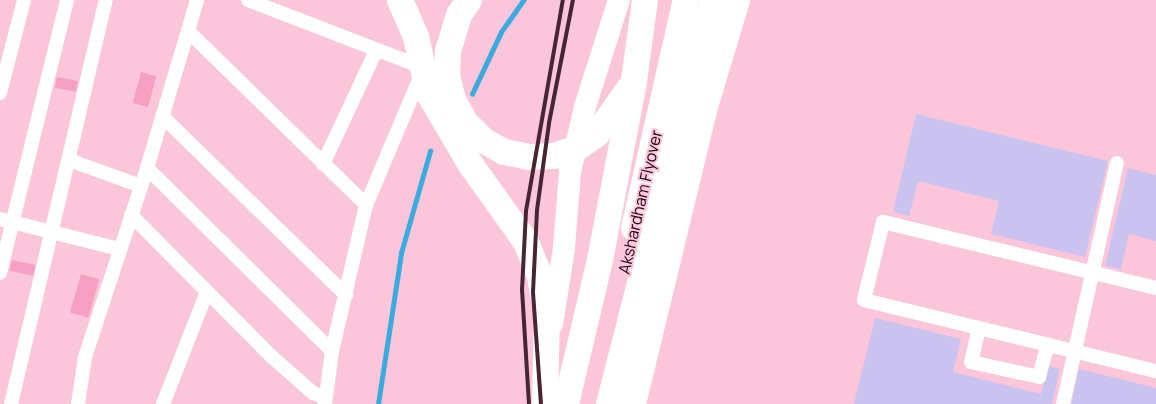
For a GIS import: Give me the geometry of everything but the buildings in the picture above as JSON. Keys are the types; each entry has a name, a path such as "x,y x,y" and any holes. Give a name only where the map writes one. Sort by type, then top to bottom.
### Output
{"highway":[{"path":"400,0 408,14 424,68 429,94 445,124 526,242 540,277 547,312 545,404"},
{"name":"Akshardham Flyover","path":"569,394 634,81 646,0"},
{"name":"Akshardham Flyover","path":"600,401 686,0"},
{"path":"600,401 713,0"},
{"path":"633,404 704,110 737,0"},
{"path":"464,8 448,52 447,76 453,100 465,122 477,134 504,152 529,158 554,156 577,148 597,134 634,81"}],"main road":[{"path":"546,362 564,248 570,172 585,107 619,0"}],"street":[{"path":"0,93 24,0"},
{"path":"0,273 6,221 67,0"},
{"path":"11,404 106,0"},
{"path":"78,404 85,356 118,249 142,186 197,0"},
{"path":"131,215 285,368 325,401 332,351 366,205 424,68 248,0"},
{"path":"189,32 366,205"},
{"path":"323,164 376,51"},
{"path":"162,116 346,296"},
{"path":"69,160 142,186"},
{"path":"1063,404 1118,164"},
{"path":"147,168 332,351"},
{"path":"6,221 118,249"},
{"path":"1156,288 883,222 864,300 1156,371"},
{"path":"163,404 207,292"},
{"path":"979,328 971,362 1039,378 1048,344"}],"shaded area":[{"path":"916,114 1108,161 1085,257 991,234 999,201 918,181 909,216 893,212"},
{"path":"1128,168 1156,175 1156,241 1129,234 1121,269 1105,266"},
{"path":"875,318 961,339 953,372 1041,394 1048,366 1060,369 1052,404 854,404"},
{"path":"1079,369 1156,388 1156,404 1071,404"}],"waterway":[{"path":"472,94 501,32 523,0"},
{"path":"378,404 401,253 430,151"}],"railway":[{"path":"529,404 522,290 526,211 563,0"},
{"path":"541,404 533,292 537,210 549,123 573,0"}]}
